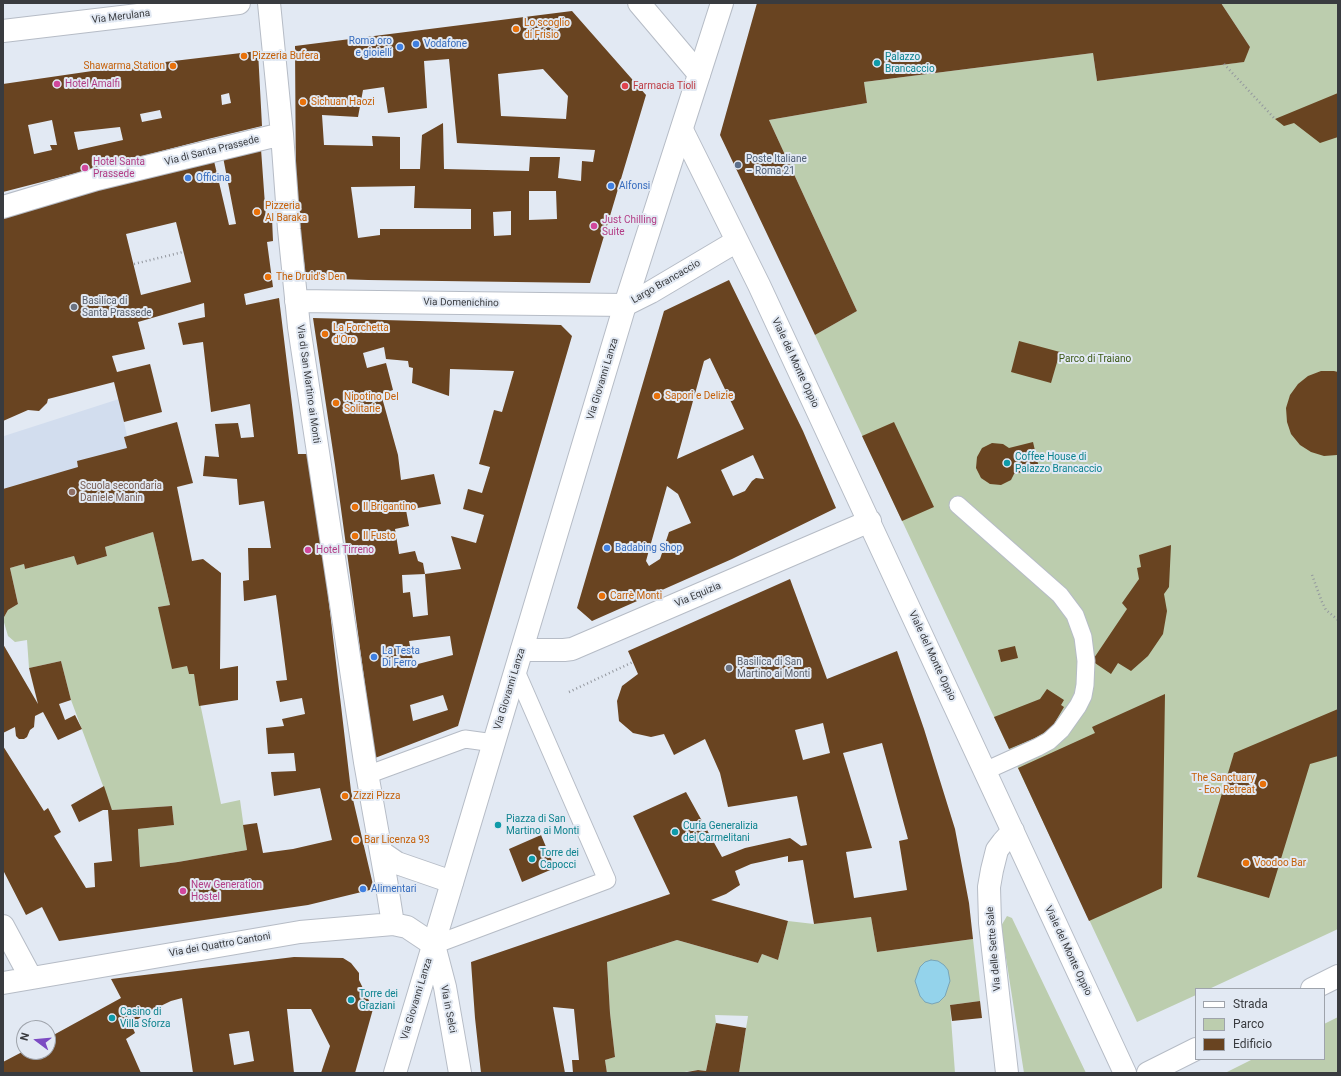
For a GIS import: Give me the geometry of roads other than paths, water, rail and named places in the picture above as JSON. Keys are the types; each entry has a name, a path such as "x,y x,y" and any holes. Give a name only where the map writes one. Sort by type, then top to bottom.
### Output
{"street":[{"name":"Via Merulana","path":"3,31 240,3"},
{"name":"Via di San Martino ai Monti","path":"269,3 282,134 288,229 296,301 366,768"},
{"path":"639,3 699,74"},
{"name":"Largo Brancaccio","path":"625,305 722,3"},
{"path":"682,130 737,241"},
{"name":"Via di Santa Prassede","path":"3,207 97,179 282,134"},
{"name":"Largo Brancaccio","path":"625,305 652,292 737,241"},
{"name":"Viale del Monte Oppio","path":"737,241 870,521 1125,1073"},
{"name":"Via Domenichino","path":"296,301 625,305"},
{"name":"Via Giovanni Lanza","path":"395,1073 625,305"},
{"name":"Via Equizia","path":"518,659 572,649 870,521"},
{"path":"366,768 393,924"},
{"name":"Via delle Sette Sale","path":"1007,1073 990,923 990,887 997,850 1002,842 1013,831"},
{"path":"381,852 397,863 452,882"},
{"name":"Via dei Quattro Cantoni","path":"3,983 300,932 393,924 407,927 434,945"},
{"path":"3,926 31,978"},
{"name":"Via in Selci","path":"434,945 445,987 460,1073"},
{"path":"1314,988 1338,976"},
{"path":"1148,1073 1195,1050"}],"lane":[{"path":"958,505 1060,595 1075,616 1079,626 1083,637 1086,661 1083,696 1078,706 1061,730 1049,741 1038,747 985,771"},
{"path":"434,945 607,880 518,659"},
{"path":"366,768 465,739 494,743"}],"water":[{"path":"931,960 938,961 944,965 948,970 950,981 945,996 939,1002 932,1004 925,1002 920,996 915,981 920,967 925,962"}],"place":[{"name":"Lo scoglio di Frisio","path":"516,29"},
{"name":"Vodafone","path":"416,44"},
{"name":"Roma oro e gioielli","path":"400,47"},
{"name":"Pizzeria Bufera","path":"244,56"},
{"name":"Palazzo Brancaccio","path":"877,63"},
{"name":"Shawarma Station","path":"173,66"},
{"name":"Hotel Amalfi","path":"57,84"},
{"name":"Farmacia Tioli","path":"625,86"},
{"name":"Sichuan Haozi","path":"303,102"},
{"name":"Poste Italiane – Roma 21","path":"738,165"},
{"name":"Hotel Santa Prassede","path":"85,168"},
{"name":"Officina","path":"188,178"},
{"name":"Alfonsi","path":"611,186"},
{"name":"Pizzeria Al Baraka","path":"257,212"},
{"name":"Just Chilling Suite","path":"594,226"},
{"name":"The Druid's Den","path":"268,277"},
{"name":"Basilica di Santa Prassede","path":"74,307"},
{"name":"La Forchetta d'Oro","path":"325,334"},
{"name":"Sapori e Delizie","path":"657,396"},
{"name":"Nipotino Del Solitarie","path":"336,403"},
{"name":"Coffee House di Palazzo Brancaccio","path":"1007,463"},
{"name":"Scuola secondaria Daniele Manin","path":"72,492"},
{"name":"Il Brigantino","path":"355,507"},
{"name":"Il Fusto","path":"355,536"},
{"name":"Badabing Shop","path":"607,548"},
{"name":"Hotel Tirreno","path":"308,550"},
{"name":"Carrè Monti","path":"602,596"},
{"name":"La Testa Di Ferro","path":"374,657"},
{"name":"Basilica di San Martino ai Monti","path":"729,668"},
{"name":"The Sanctuary - Eco Retreat","path":"1263,784"},
{"name":"Zizzi Pizza","path":"345,796"},
{"name":"Piazza di San Martino ai Monti","path":"498,825"},
{"name":"Curia Generalizia dei Carmelitani","path":"675,832"},
{"name":"Bar Licenza 93","path":"356,840"},
{"name":"Torre dei Capocci","path":"532,859"},
{"name":"Voodoo Bar","path":"1246,863"},
{"name":"Alimentari","path":"363,889"},
{"name":"New Generation Hostel","path":"183,891"},
{"name":"Torre dei Graziani","path":"351,1000"},
{"name":"Casino di Villa Sforza","path":"112,1018"}],"park label":[{"name":"Parco di Traiano","path":"1095,359"}]}
